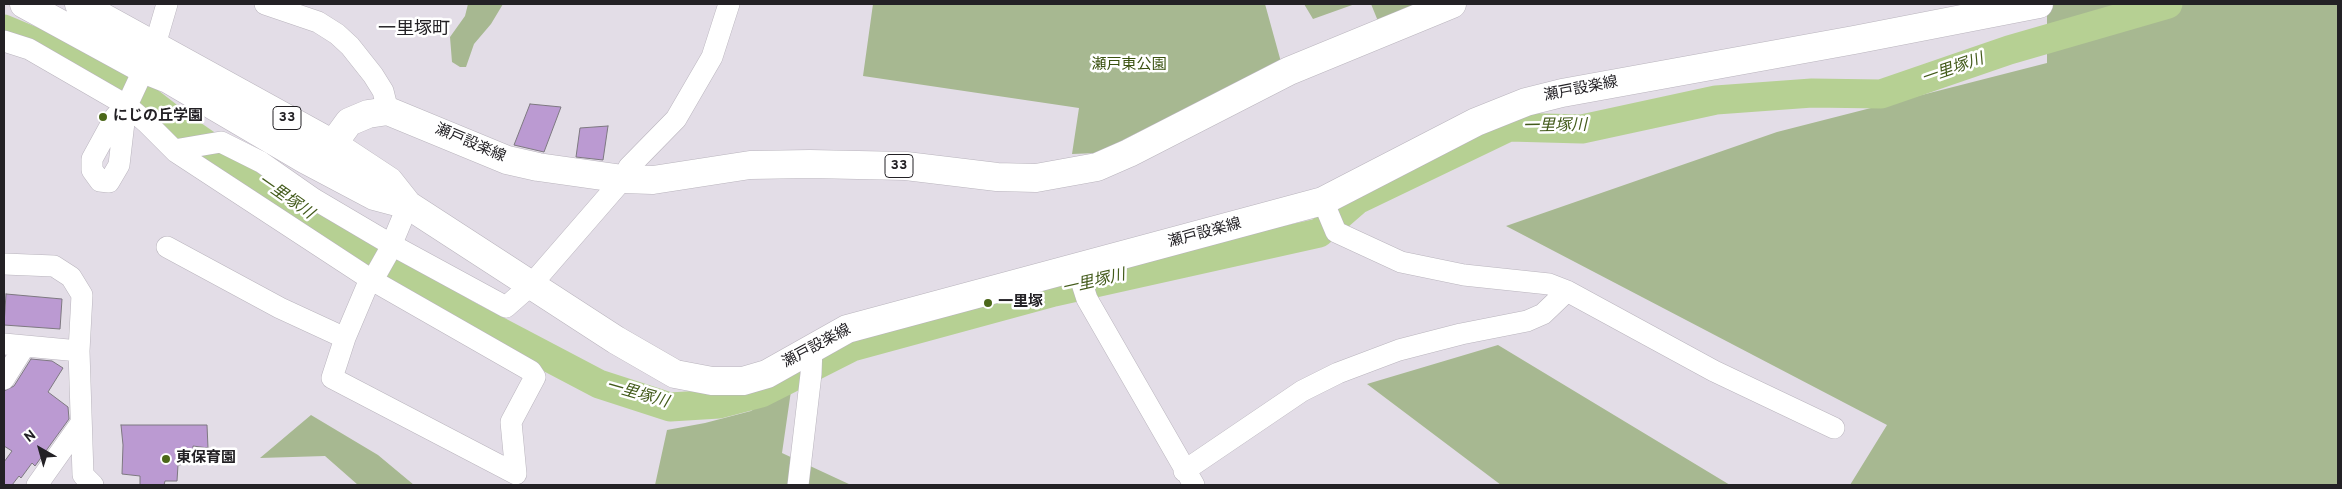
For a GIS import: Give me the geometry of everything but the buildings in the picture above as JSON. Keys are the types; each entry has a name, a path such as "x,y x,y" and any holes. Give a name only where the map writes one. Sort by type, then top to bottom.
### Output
{"main road":[{"name":"瀬戸設楽線","path":"24,4 137,81 333,144 389,181 408,205"},
{"name":"瀬戸設楽線","path":"79,4 137,81"},
{"name":"瀬戸設楽線","path":"388,111 507,160 538,167 623,179 653,180 750,165 906,166 996,177 1036,178 1097,167 1128,154 1289,71 1452,4"},
{"name":"瀬戸設楽線","path":"137,81 168,79 306,160 374,196 408,205 531,285 674,374 712,381 743,382 767,374 855,326 1324,205 1476,122 1526,102 1562,92 1854,40 2040,4"},
{"path":"333,144 349,122 368,114 388,111"}],"street":[{"path":"167,4 137,81 147,123 178,151 373,278 531,371 535,377 511,422 516,474 332,378 345,338 373,278 390,249 408,205"},
{"path":"265,4 318,22 337,34 350,46 373,75 383,91 388,111"},
{"path":"178,151 221,142 261,162 390,249 506,307 531,285 623,179 629,167 683,110 712,57 729,4"},
{"path":"4,41 137,81"},
{"path":"1324,205 1336,232 1402,262 1464,275 1549,284 1714,371 1834,428"},
{"path":"167,248 280,308 345,338"},
{"path":"4,264 54,266 71,277 82,295 79,351 83,475 93,485"},
{"path":"1077,268 1087,299 1189,478 1302,391 1338,373 1399,350 1527,320 1543,314 1567,292"},
{"path":"4,379 14,345 79,351"},
{"path":"798,485 811,374 812,349"},
{"path":"37,485 81,423"}],"green space":[{"path":"468,4 503,4 491,24 474,44 466,67 460,67 452,62 450,37 465,16"},
{"name":"瀬戸東公園","path":"873,4 1265,4 1281,62 1097,153 1072,154 1079,108 863,76"},
{"path":"1304,4 1355,4 1313,19"},
{"path":"1371,4 1435,4 1380,26"},
{"path":"2047,4 2338,4 2338,485 1850,485 1887,425 1506,226 1777,132 2047,63"},
{"path":"1498,345 1730,485 1501,485 1367,384"},
{"path":"792,384 782,453 851,485 655,485 667,430 705,423 751,411"},
{"path":"311,415 378,455 414,485 358,485 325,456 260,458"}],"waterway":[{"name":"一里塚川","path":"4,29 116,76 187,131 362,252 464,313 599,384 670,407 719,404 761,393 852,347 1054,292 1319,233 1357,200 1509,127 1582,129 1716,100 1812,93 1881,94 2009,50 2168,4"}],"place":[{"name":"にじの丘学園","path":"103,117"},
{"name":"一里塚","path":"988,303"},
{"name":"東保育園","path":"166,459"}],"district":[{"name":"一里塚町","path":"414,30"}]}
